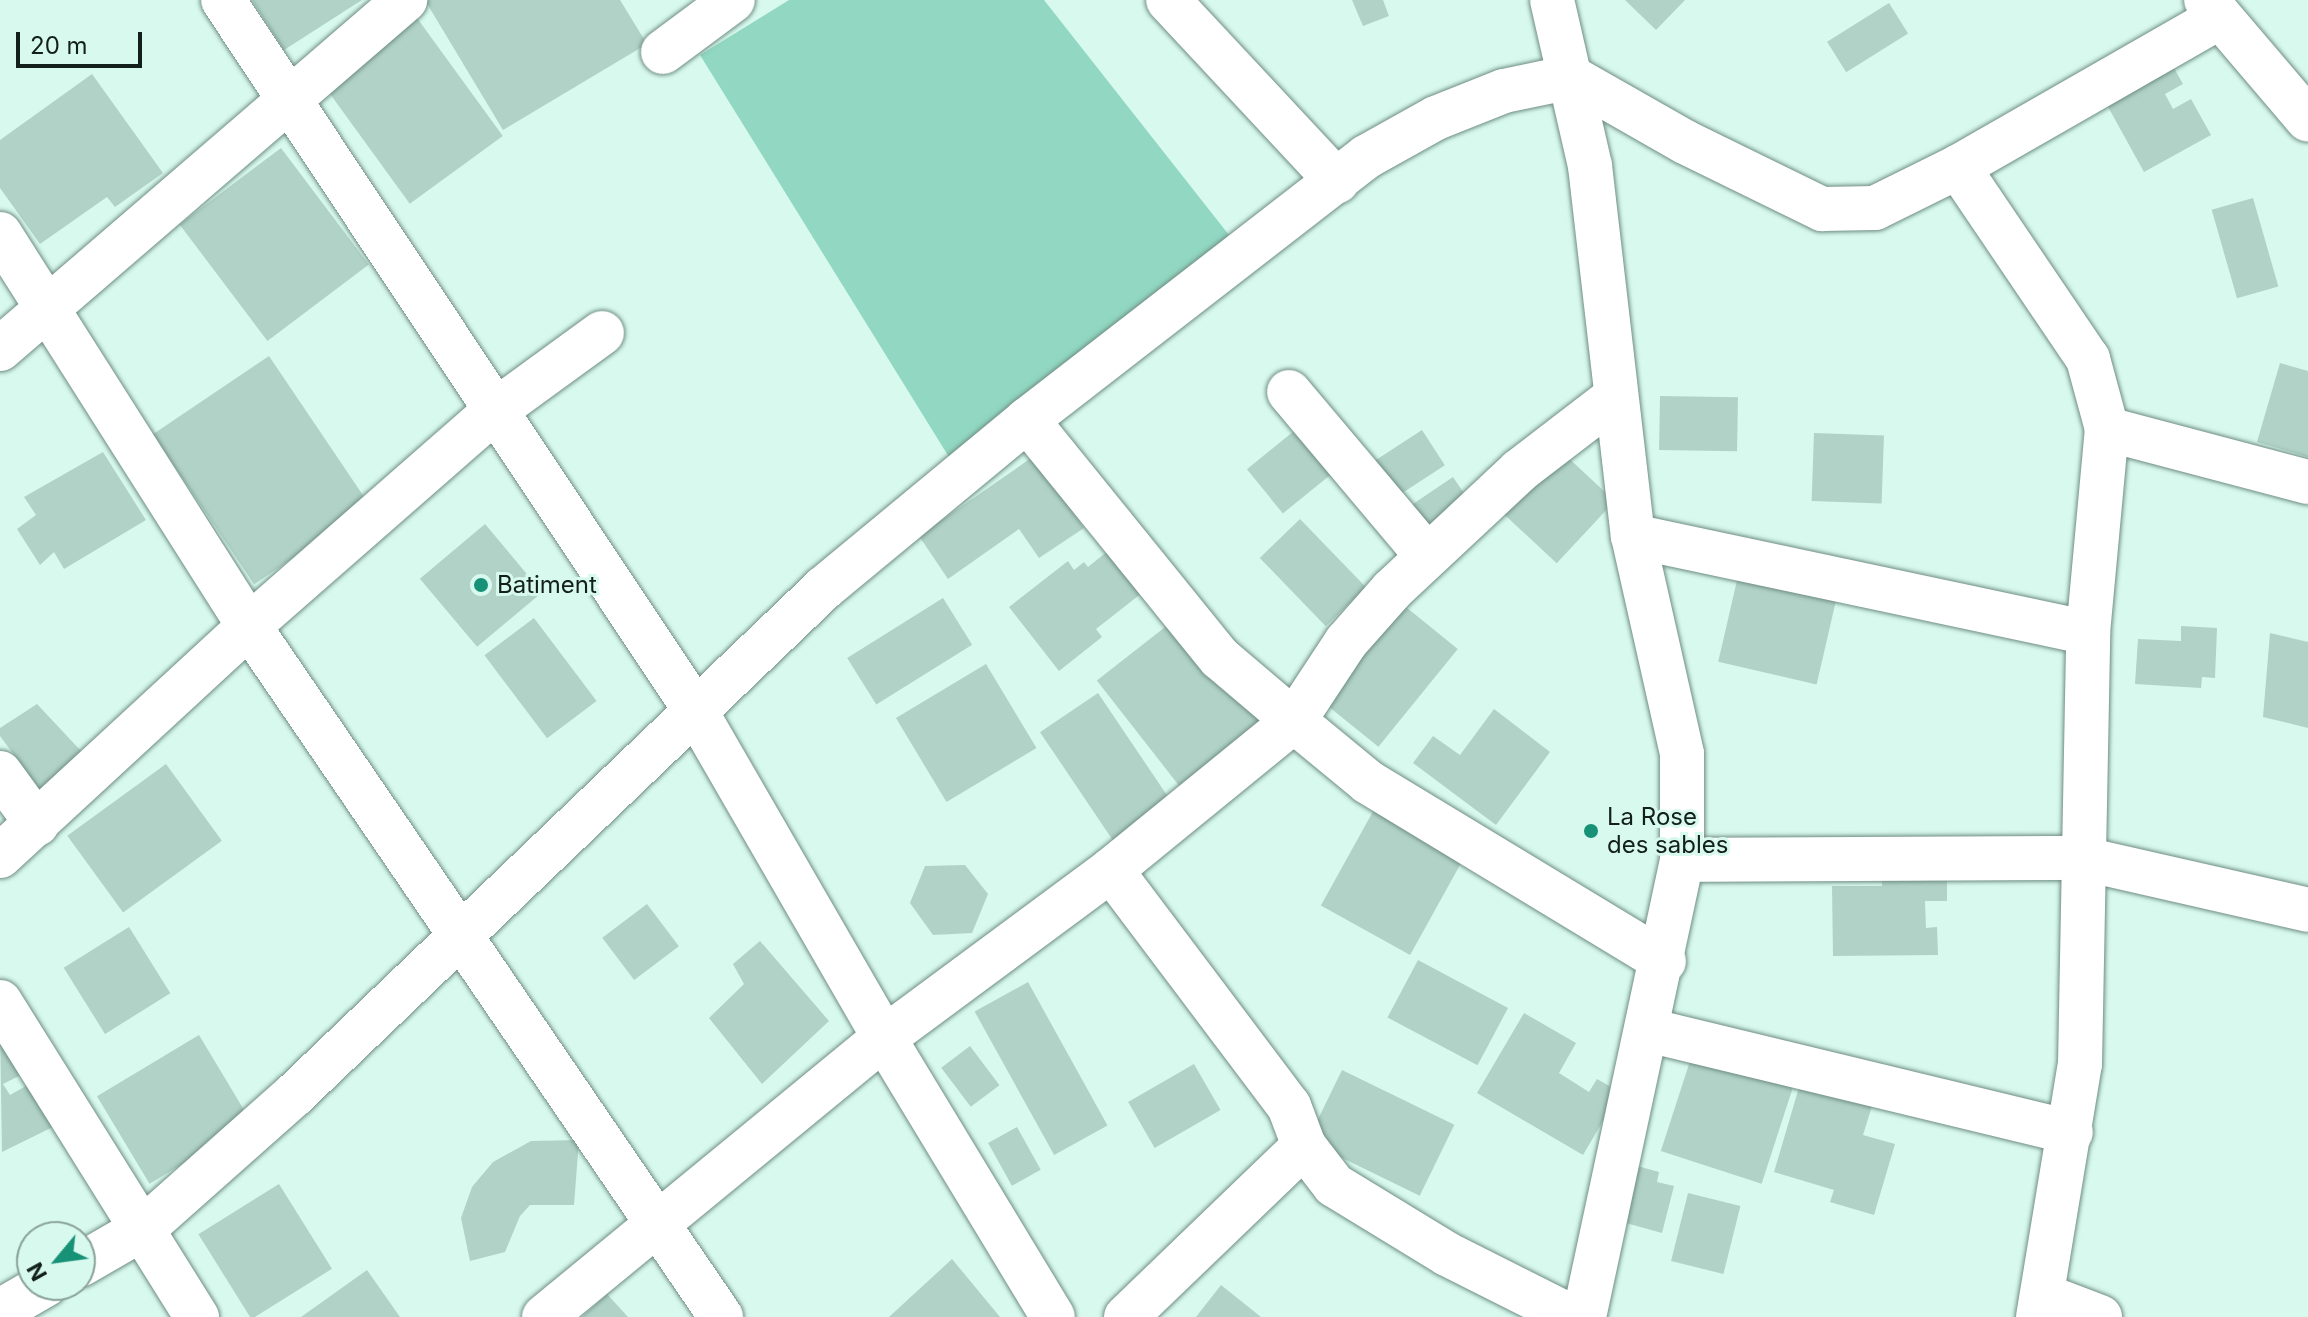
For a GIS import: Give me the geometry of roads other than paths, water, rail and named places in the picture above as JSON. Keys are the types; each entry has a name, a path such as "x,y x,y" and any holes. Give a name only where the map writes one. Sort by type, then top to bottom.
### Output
{"street":[{"path":"223,0 695,710 884,1038 1053,1317"},
{"path":"0,349 405,0"},
{"path":"663,52 733,0"},
{"path":"1168,0 1337,181"},
{"path":"1552,0 1590,166 1614,398 1633,536 1682,754 1682,860 1664,961 1584,1317"},
{"path":"96,1256 144,1228 294,1095 462,930 824,588 1027,420 1366,157 1436,118 1504,91 1571,77 1685,142 1822,209 1875,208 1958,167 2212,9 2308,120"},
{"path":"1958,167 2088,359 2107,429 2088,633 2080,858 2084,995 2071,1132 2042,1306 2100,1317"},
{"path":"0,234 249,626 462,930 636,1195 660,1222 721,1317"},
{"path":"0,856 249,626 496,410 602,333"},
{"path":"1289,392 1427,556"},
{"path":"544,1317 884,1038 1111,870 1294,721 1346,642 1427,556 1519,471 1614,398"},
{"path":"1027,420 1220,658 1294,721 1368,782 1664,961"},
{"path":"2107,429 2308,482"},
{"path":"1633,536 2088,633"},
{"path":"0,773 37,824"},
{"path":"1682,860 2080,858 2308,910"},
{"path":"1111,870 1289,1106 1304,1146 1334,1185 1362,1205 1572,1317"},
{"path":"0,1002 197,1317"},
{"path":"1648,1030 2071,1132"},
{"path":"1126,1317 1304,1146"}],"place":[{"name":"Batiment","path":"481,585"},
{"name":"La Rose des sables","path":"1591,831"}]}
